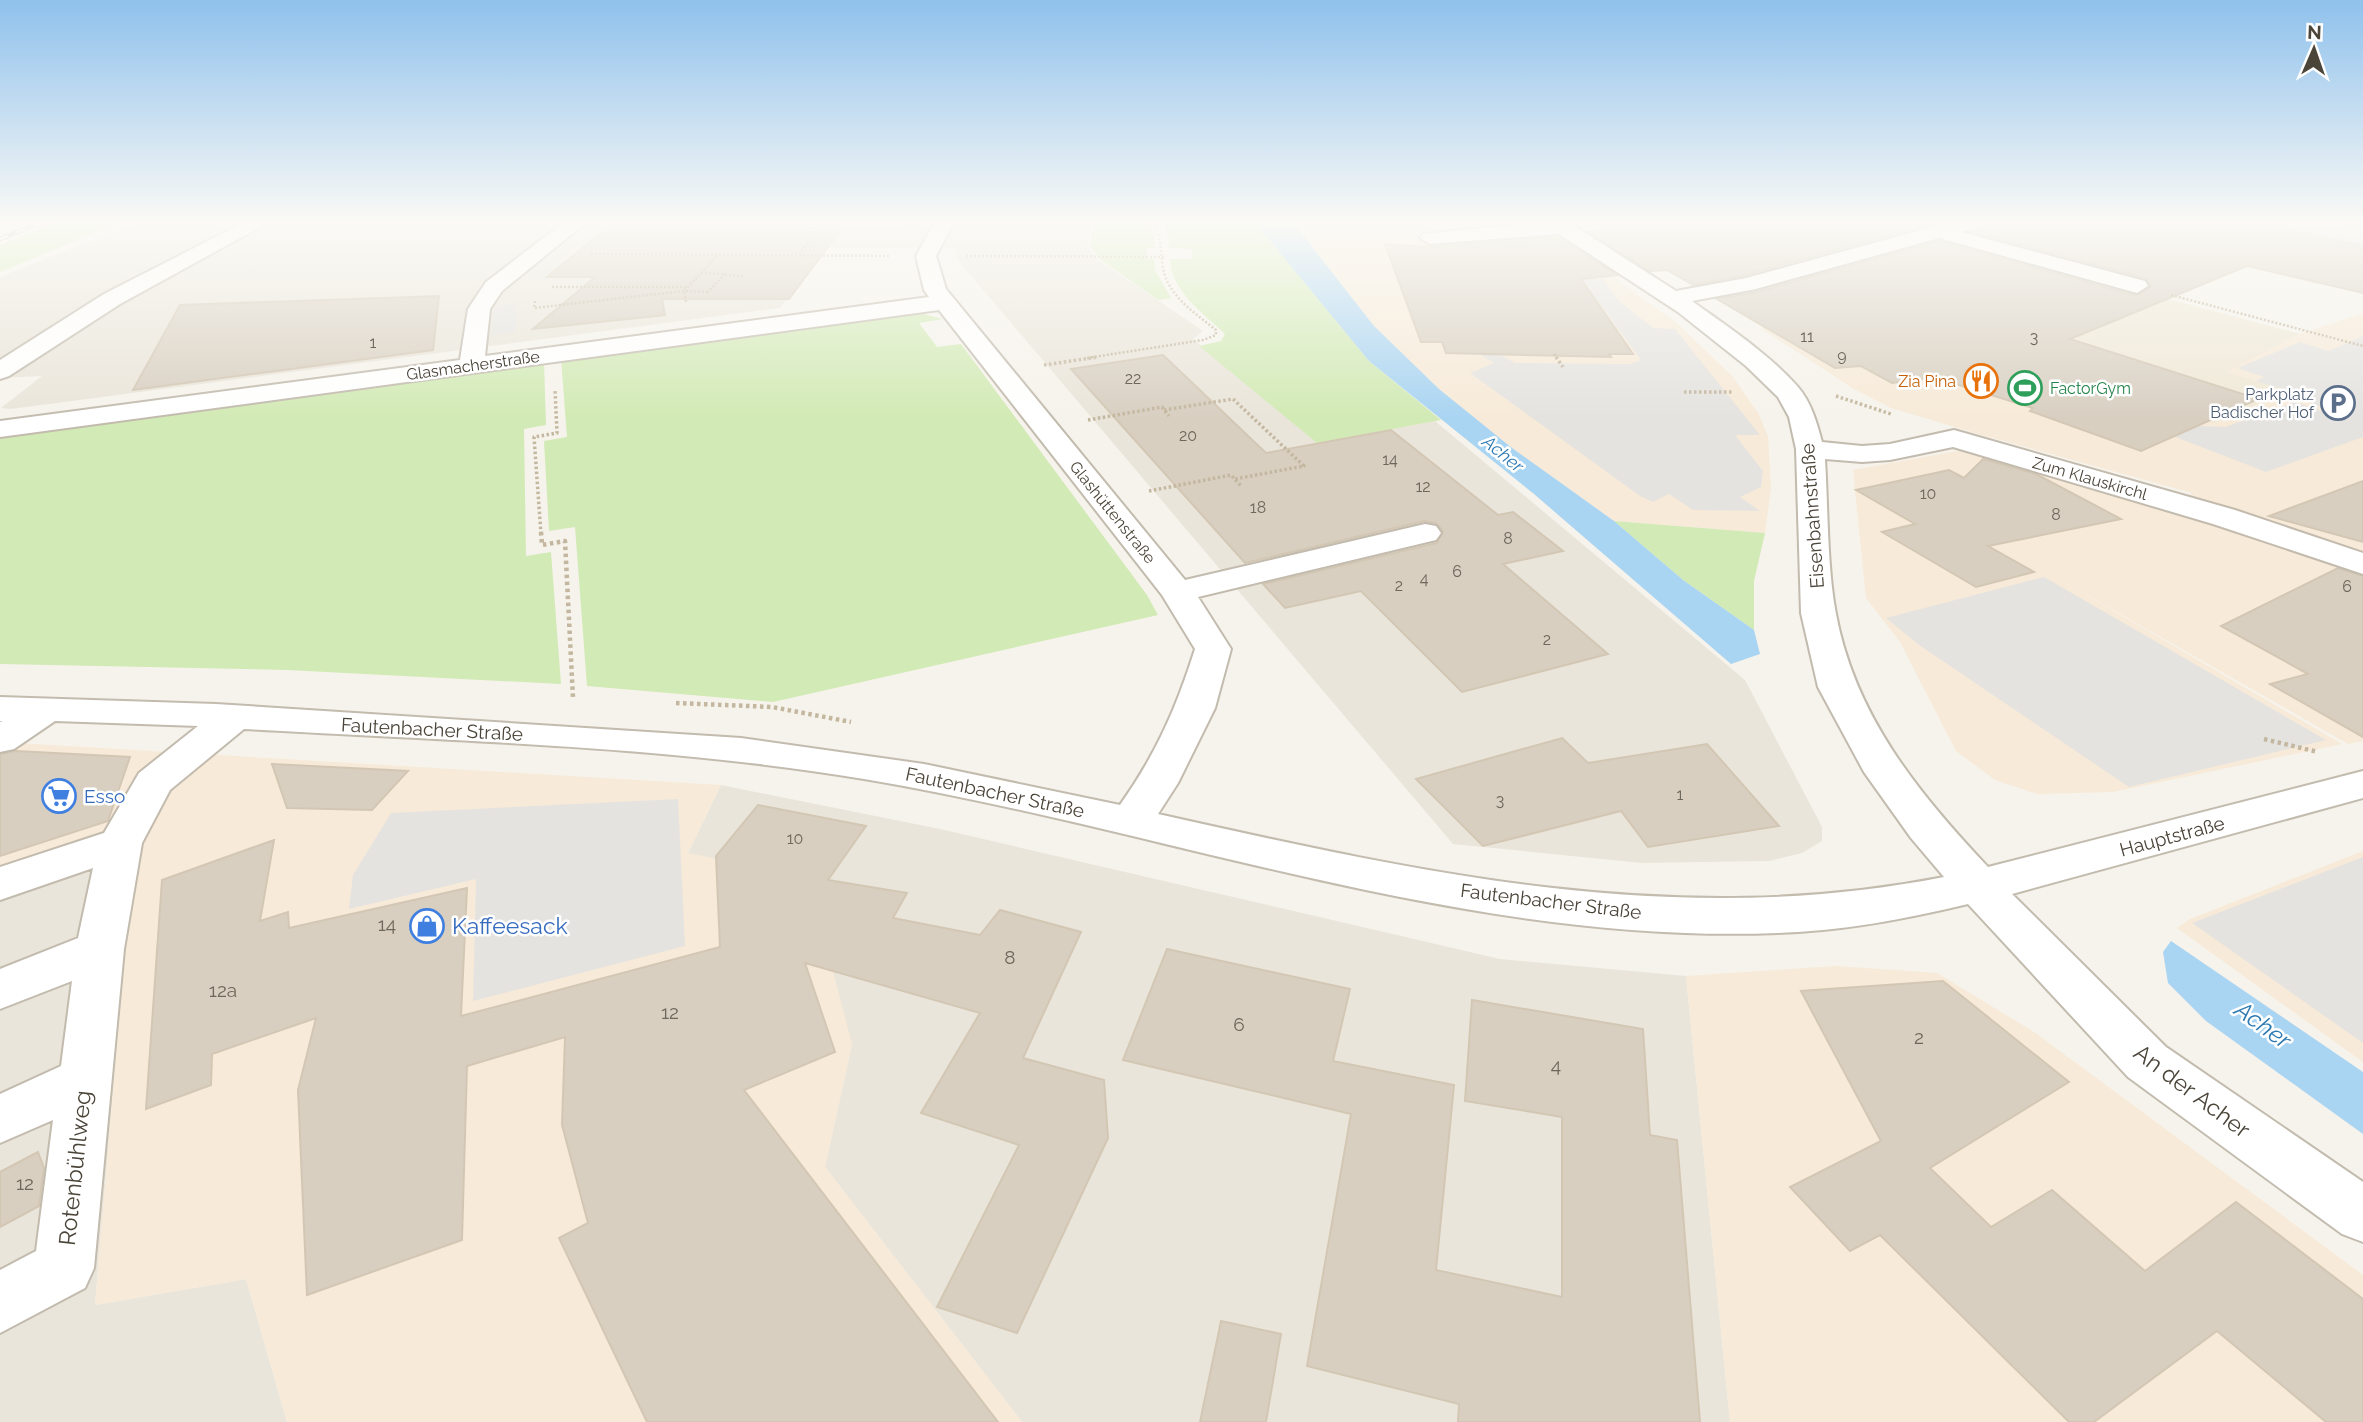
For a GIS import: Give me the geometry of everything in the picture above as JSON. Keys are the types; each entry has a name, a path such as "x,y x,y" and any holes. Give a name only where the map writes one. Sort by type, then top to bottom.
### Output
{"street":[{"path":"0,371 136,286"},
{"path":"472,366 480,309 494,286"},
{"name":"Glashüttenstraße","path":"933,286 1177,592 1213,649 1196,708 1157,783 1132,820"},
{"name":"Eisenbahnstraße","path":"1655,286 1755,360 1789,393 1802,417 1810,449 1818,614 1837,687 1878,763 1926,828 1980,887"},
{"path":"1673,298 1740,286"},
{"name":"Glasmacherstraße","path":"0,429 946,302"},
{"path":"553,354 558,327"},
{"name":"Zum Klauskirchl","path":"1810,449 1862,454 1889,452 1954,438 2224,517 2363,564"},
{"path":"1177,592 1425,533"},
{"name":"Fautenbacher Straße","path":"0,709 234,717 570,737 787,755 919,776 1132,820 1374,876 1489,896 1688,917 1776,916 1863,910 1980,887"},
{"path":"0,740 47,709"},
{"name":"Rotenbühlweg","path":"0,1303 64,1268 100,949 120,843 154,782 234,717"},
{"name":"Hauptstraße","path":"1980,887 2363,784"},
{"path":"0,884 120,843"},
{"name":"An der Acher","path":"1980,887 2037,951 2147,1062 2363,1215"},
{"path":"0,990 100,949"},
{"name":"Rotenbühlweg","path":"0,1120 85,1079"}],"path":[{"path":"701,299 713,286"},
{"path":"1002,372 1203,340 1216,335 1216,330 1171,286"},
{"path":"2138,286 2363,346"},
{"path":"551,287 688,287"},
{"path":"684,291 688,287"},
{"path":"536,297 534,308 684,291 708,292"},
{"path":"684,291 688,312"},
{"path":"553,354 557,433 534,436 542,545 565,541 573,698"},
{"path":"1114,354 1121,361"},
{"path":"1554,354 1563,368"},
{"path":"1789,393 1838,396 1954,438"},
{"path":"1164,410 1233,399 1304,466 1235,479"},
{"path":"1046,427 1162,407 1169,416"},
{"path":"1104,500 1231,475 1241,485"}],"shaded area":[{"path":"0,286 796,286 780,308 11,409 1,408 42,376 0,378"},
{"path":"980,286 1137,286 1203,331 1193,339 1317,443 1435,421 1745,680 1822,827 1822,841 1802,853 1769,861 1642,863 1453,844"},
{"path":"1343,286 1627,286 1678,324 1733,377 1758,413 1768,436 1771,488 1765,533 1614,521 1512,448 1439,389 1374,326"},
{"path":"1587,286 1608,286 1619,301 1653,328 1675,329 1760,435 1735,435 1763,471 1761,487 1740,497 1760,511 1693,510 1669,494 1653,502 1640,496 1470,373 1494,363 1479,354 1499,354 1515,363 1630,364 1641,360"},
{"path":"1695,286 1795,286 2225,372 2300,334 2363,313 2363,741 2348,744 2059,579 2342,744 2113,792 2037,794 1995,780 1956,751 1900,642 1866,598 1853,470 1968,449 2178,509 2192,493 1993,438 2003,430 1992,438 1891,408 1854,389 1760,328 1763,327"},
{"path":"1966,286 2067,286 2115,297 2131,289 2300,334 2226,372 2287,390 2214,423 2141,396"},
{"path":"518,304 515,332 491,335 495,306"},
{"name":"Parkplatz Badischer Hof","path":"2363,336 2363,437 2266,472 2160,431 2177,425 2225,427 2295,402 2326,412 2331,410 2281,393 2286,390 2256,381 2264,377 2237,368 2300,342 2329,351"},
{"path":"2044,577 2326,740 2129,787 1919,645 1886,618"},
{"path":"0,742 721,785 688,853 808,877 852,1044 825,1167 1022,1422 287,1422 246,1279 95,1305 135,833 0,878"},
{"path":"721,785 940,829 1500,959 1686,976 1730,1422 1022,1422 825,1167 852,1044 688,853"},
{"path":"678,799 685,946 473,1001 476,879 349,909 353,875 391,813"},
{"path":"135,832 95,1305 246,1279 287,1422 0,1422 0,878"},
{"path":"2363,851 2363,1062 2177,928 2190,919"},
{"path":"2363,857 2363,1043 2192,923"},
{"path":"1836,966 1937,973 2034,1032 2363,1275 2363,1422 1730,1422 1686,976"}],"green space":[{"path":"1139,286 1164,286 1171,298 1158,300"},
{"path":"1179,286 1308,286 1369,361 1441,420 1317,443 1199,346 1221,341 1225,334"},
{"path":"916,312 943,319 919,323 937,347 961,344 1147,595 1158,615 773,702 587,686 575,527 549,531 544,441 567,437 561,359"},
{"path":"544,362 546,425 524,429 526,556 551,552 561,684 287,670 0,664 0,437"},
{"path":"1614,521 1765,533 1754,581 1754,630 1683,580"}],"water":[{"name":"Acher","path":"1308,286 1343,286 1374,326 1439,389 1512,448 1614,521 1683,580 1754,630 1760,654 1731,664 1534,494 1369,361"},
{"name":"Acher","path":"2171,941 2363,1072 2363,1134 2206,1021 2168,983 2163,952"}],"building":[{"path":"584,286 798,286 789,299 662,299 665,315 533,329"},
{"path":"1401,286 1586,286 1633,354 1609,354 1611,357 1446,353 1442,342 1421,342"},
{"path":"1777,286 2101,286 2136,296 2151,287 2198,286 2070,339 2258,399 2141,451 2030,411 2033,408 1959,385 1946,376 1892,383 1861,366 1835,368 1717,299"},
{"path":"2334,286 2363,286 2363,293"},
{"path":"439,296 433,350 133,390 180,305"},
{"path":"1163,355 1266,453 1391,430 1498,515 1513,512 1563,551 1503,564 1608,654 1462,692 1361,591 1285,608 1263,584 1437,543 1443,531 1436,523 1424,521 1245,563 1071,369"},
{"path":"1983,459 2036,474 2121,519 1988,546 2034,572 1976,587 1882,532 1915,524 1856,490 1949,470 1964,478"},
{"path":"2363,481 2363,542 2269,516"},
{"path":"2338,568 2363,576 2363,737 2270,684 2308,674 2221,626"},
{"path":"1562,738 1588,763 1707,744 1779,826 1648,847 1621,811 1483,846 1416,779"},
{"name":"Esso","path":"16,751 130,757 108,821 0,856 0,754"},
{"path":"272,764 408,771 372,810 287,808"},
{"path":"758,805 866,826 828,880 907,893 893,918 980,935 1000,910 1081,932 1023,1058 1104,1080 1108,1138 1017,1333 937,1307 1019,1145 921,1113 980,1013 805,963 835,1052 744,1090 998,1422 647,1422 559,1238 588,1223 562,1125 565,1037 467,1066 462,1240 307,1295 298,1090 316,1018 212,1054 211,1085 146,1109 162,880 274,840 260,921 288,912 289,928 467,888 461,1016 720,947 716,856"},
{"path":"1167,949 1350,989 1333,1061 1454,1085 1436,1270 1562,1297 1562,1117 1465,1101 1472,1000 1643,1029 1650,1135 1677,1140 1700,1422 1458,1422 1459,1404 1307,1366 1351,1114 1123,1060"},
{"path":"1943,981 2069,1082 1930,1168 1991,1227 2052,1190 2145,1271 2236,1202 2363,1299 2363,1422 2326,1422 2217,1331 2094,1422 2069,1422 1880,1235 1850,1251 1790,1187 1881,1141 1801,991"},
{"path":"38,1152 44,1168 39,1206 0,1227 0,1172"},
{"path":"1221,1321 1281,1334 1266,1422 1200,1422"}],"place":[{"name":"Zia Pina","path":"1981,381"},
{"name":"FactorGym","path":"2025,388"},
{"name":"Parkplatz Badischer Hof","path":"2338,403"},
{"name":"Esso","path":"59,796"},
{"name":"Kaffeesack","path":"427,926"}]}
